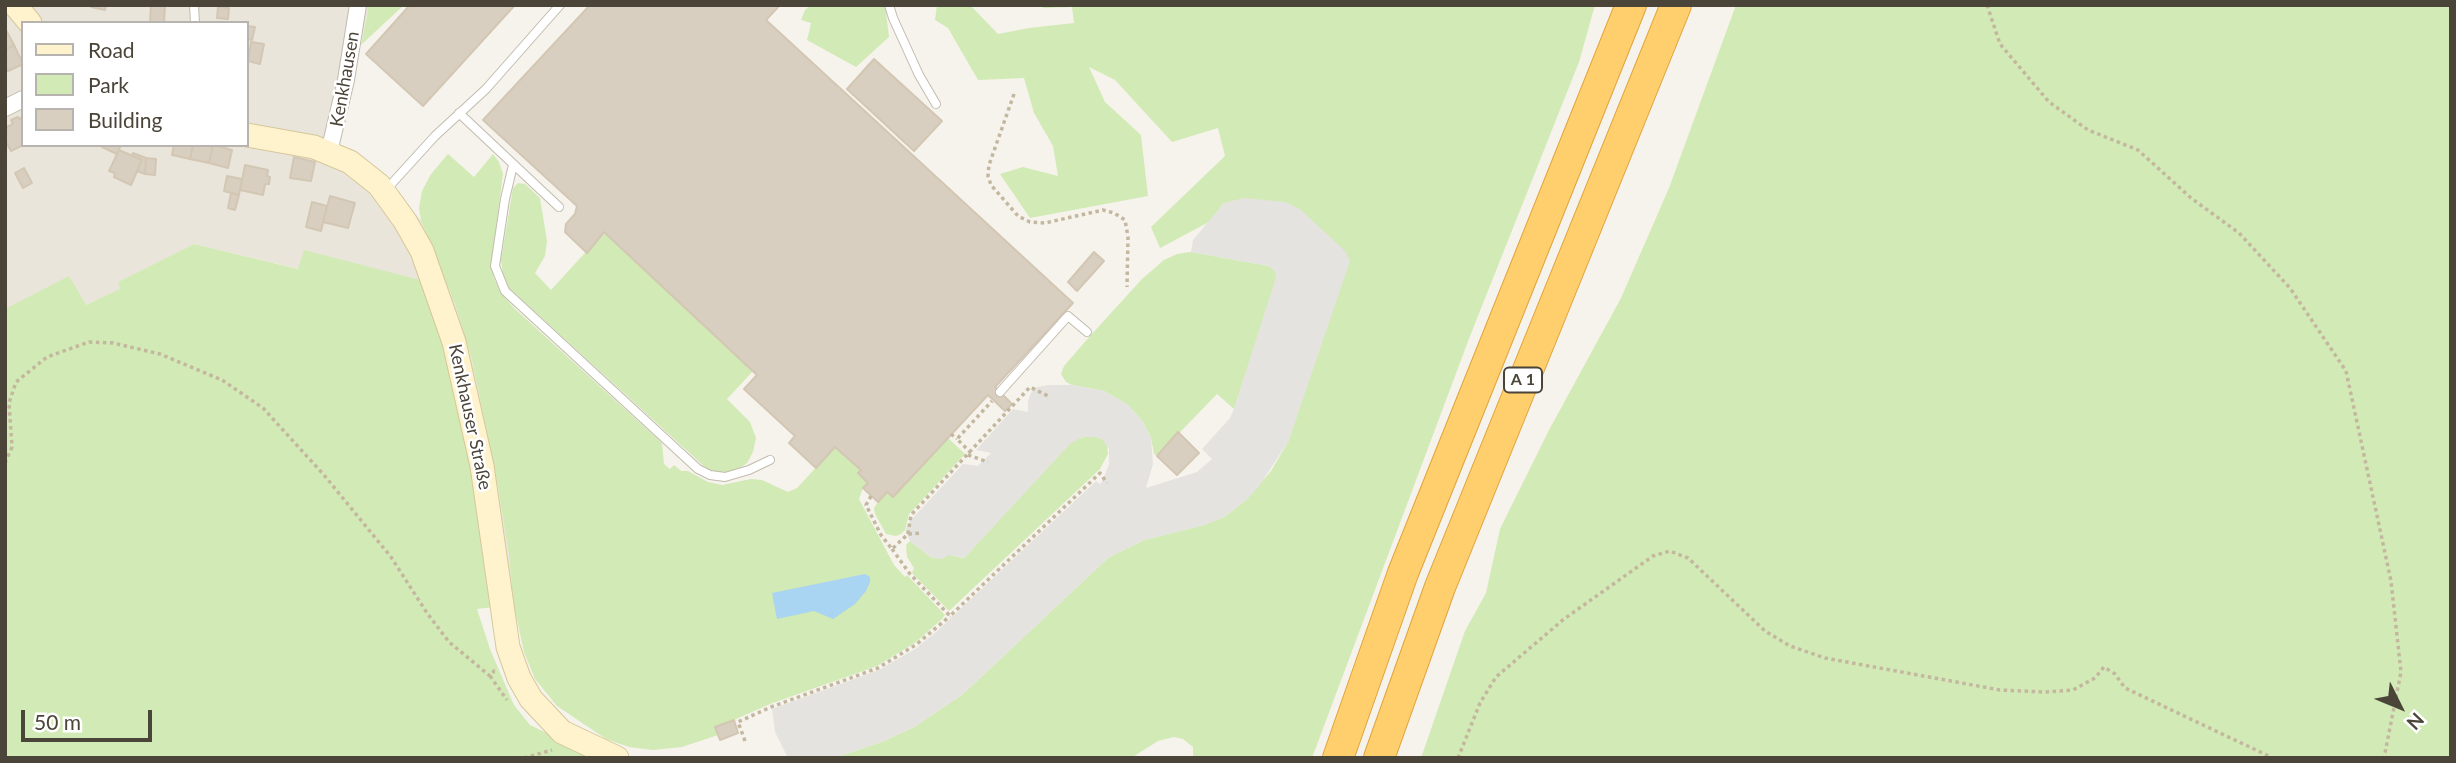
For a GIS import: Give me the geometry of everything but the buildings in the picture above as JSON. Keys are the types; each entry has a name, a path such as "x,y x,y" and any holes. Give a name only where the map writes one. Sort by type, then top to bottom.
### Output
{"highway":[{"name":"A 1","path":"1338,758 1403,573 1631,5"},
{"name":"A 1","path":"1379,758 1440,587 1676,5"}],"street":[{"path":"15,5 28,21"},
{"name":"Kenkhausen","path":"329,152 346,80 358,5"},
{"path":"5,108 21,100"},
{"name":"Kenkhauser Straße","path":"248,135 329,152 357,166 385,191 422,251 454,342 482,466 508,647 514,665 531,699 562,732 617,758"}],"lane":[{"path":"385,191 459,113 486,89 560,5"},
{"path":"889,5 904,44 936,104"},
{"path":"459,113 559,208"},
{"path":"513,165 495,266 505,291 704,472 725,477 770,460"},
{"path":"1000,392 1068,316 1087,332"}],"path":[{"path":"1987,5 2000,44 2049,102 2088,130 2138,150 2191,198 2239,233 2290,288 2346,371 2391,582 2401,672 2384,758"},
{"path":"1014,94 989,164 988,176 991,185 1018,216 1030,222 1045,223 1103,210 1125,220 1128,237 1127,287"},
{"path":"5,463 12,447 9,403 16,382 47,357 89,342 113,343 160,354 222,380 263,408 324,475 391,557 426,613 449,642 490,676 494,671 509,671 514,665"},
{"path":"892,549 908,534 911,515 1030,387 1048,396"},
{"path":"957,439 993,400"},
{"path":"951,434 969,454 988,462"},
{"path":"745,741 738,722 771,707 878,668 917,645 1100,473 1107,483"},
{"path":"871,496 866,505 881,535 910,574 950,616"},
{"path":"908,534 922,533"},
{"path":"1458,758 1479,704 1496,677 1564,619 1653,556 1670,551 1688,558 1765,631 1790,646 1825,658 2000,690 2073,690 2095,678 2104,667 2115,674 2125,688 2273,758"}],"shaded area":[{"path":"5,5 369,5 339,146 382,173 421,221 455,304 472,360 497,482 509,555 513,601 493,607 304,251 299,269 194,244 118,282 121,289 86,305 27,299 5,309"},
{"path":"1244,198 1285,202 1300,209 1345,251 1350,261 1288,442 1259,486 1224,517 1204,525 1144,540 1109,557 963,694 914,727 884,741 834,758 788,758 775,732 772,709 879,670 915,649 1096,481 1100,484 1103,480 1109,464 1109,449 1102,439 1082,437 1070,444 964,558 949,555 942,559 932,558 910,541 905,530 910,521 963,464 978,466 991,453 976,450 1013,409 1028,412 1028,401 1033,388 1072,385 1104,391 1128,405 1143,422 1151,438 1153,464 1146,488 1197,472 1212,459 1202,449 1230,418 1234,409 1277,274 1269,266 1191,252 1193,240 1224,203"}],"green space":[{"path":"369,5 404,5 361,45"},
{"path":"811,5 885,5 889,37 856,67 807,40 811,23 801,20 805,10"},
{"path":"937,5 970,5 998,34 1074,23 1072,7 1044,8 1040,5 1595,5 1579,62 1470,336 1312,758 1195,758 1193,747 1183,739 1174,737 1158,741 1131,758 834,758 884,741 914,727 963,694 1109,557 1144,540 1204,525 1224,517 1246,500 1271,471 1288,442 1349,261 1224,203 1209,222 1160,248 1151,227 1225,156 1218,128 1172,142 1115,80 1089,67 1105,102 1141,135 1148,196 1030,218 1000,174 1023,167 1058,176 1053,146 1034,113 1024,78 978,80 948,28 935,20"},
{"path":"1736,5 2451,5 2451,758 1421,758 1465,631 1486,593 1500,529 1549,430 1621,298 1669,188"},
{"path":"448,154 474,177 493,154 499,162 503,174 492,259 494,278 501,293 514,308 662,443 664,464 670,469 674,465 681,471 688,471 708,482 722,485 751,479 762,480 788,492 797,488 835,447 861,470 858,474 868,483 859,499 894,565 945,615 942,619 916,642 877,666 770,704 734,720 718,735 682,747 653,750 629,747 606,739 557,706 535,679 524,652 513,601 509,555 497,482 472,360 455,304 421,221 419,208 422,191 431,174"},
{"path":"518,183 525,184 540,198 547,241 545,256 535,273 551,290 604,232 753,371 727,399 750,422 756,438 747,463 736,471 717,473 707,469 509,288 503,276 501,260 513,188"},
{"path":"194,244 298,269 304,250 424,281 444,346 474,471 493,607 477,609 490,649 514,705 530,725 598,758 5,758 5,309 69,276 86,305 120,289 118,282"},
{"path":"1191,252 1269,266 1276,271 1277,278 1234,409 1217,394 1157,456 1143,422 1128,405 1104,391 1072,385 1066,382 1061,374 1064,366 1142,279 1164,260"},
{"path":"1091,435 1107,444 1108,454 1100,469 949,611 912,573 914,568 907,557 906,545 910,541 932,558 949,555 964,558 1073,440"},
{"path":"948,438 965,454 909,514 905,530 896,536 886,534 874,508 887,492 893,497"}],"water":[{"path":"865,574 870,577 866,591 855,604 833,619 814,611 777,619 772,593"}]}
